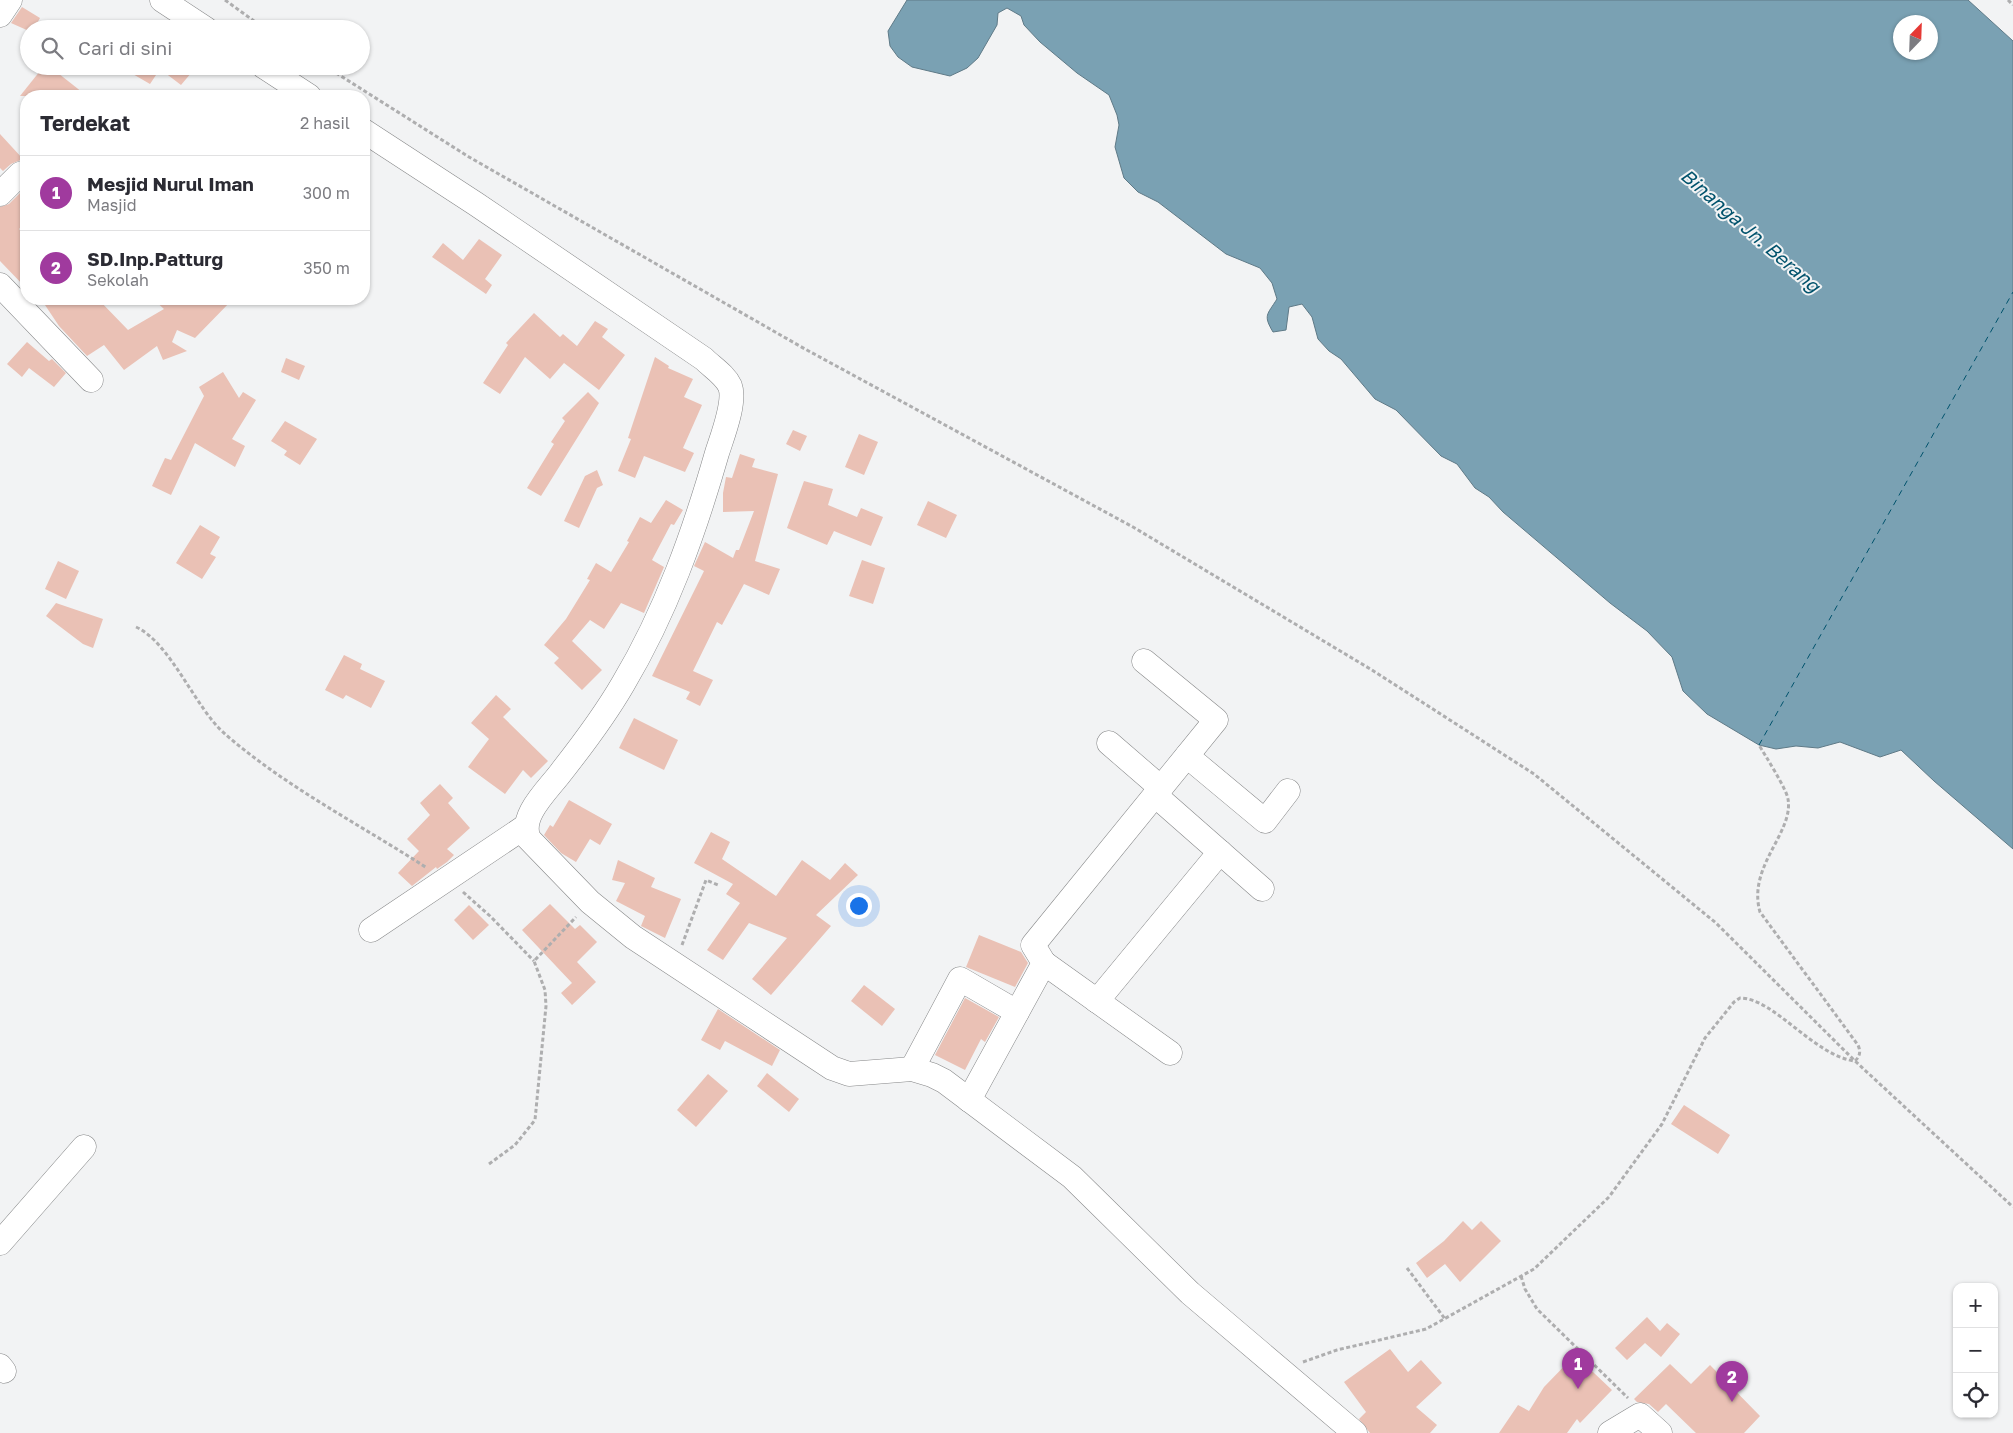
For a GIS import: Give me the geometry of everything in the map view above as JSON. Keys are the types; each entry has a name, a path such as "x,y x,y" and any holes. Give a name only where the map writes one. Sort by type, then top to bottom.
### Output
{"street":[{"path":"0,15 10,0"},
{"path":"162,0 192,20"},
{"path":"276,75 298,90"},
{"path":"370,135 476,204 704,359 723,376 730,387 730,407 708,483 677,573 624,683 604,715 539,800 526,826 371,930"},
{"path":"0,194 20,174"},
{"path":"0,285 91,380"},
{"path":"1144,661 1216,720 1033,945 1044,963 1170,1053"},
{"path":"1108,743 1220,852 1262,889"},
{"path":"1186,756 1265,821 1288,791"},
{"path":"526,826 529,839 538,850 590,902 633,936 841,1072 849,1074 912,1069 932,1074 969,1100 1072,1177 1183,1287 1355,1433"},
{"path":"1096,1000 1220,852"},
{"path":"969,1100 1044,963"},
{"path":"912,1069 960,980 1017,1012"},
{"path":"0,1243 84,1147"},
{"path":"1610,1433 1640,1415 1660,1433"}],"path":[{"path":"225,0 253,20"},
{"path":"2008,0 2013,4"},
{"path":"339,75 363,90"},
{"path":"370,94 470,157 788,339 1133,527 1372,670 1534,774 1716,923 1855,1061 2013,1207"},
{"path":"136,627 148,634 211,720 226,735 326,807 460,890 490,916 534,961 545,990 546,1006 535,1120 515,1145 489,1164"},
{"path":"1759,745 1787,792 1789,801 1781,830 1760,879 1757,901 1760,912 1858,1045 1860,1053 1855,1061"},
{"path":"675,964 706,880 718,885"},
{"path":"534,961 590,902"},
{"path":"1283,1373 1330,1352 1418,1332 1534,1269 1609,1196 1662,1124 1705,1038 1734,1002 1740,998 1756,1002 1823,1049 1855,1061"},
{"path":"1407,1268 1445,1319"},
{"path":"1521,1276 1525,1289 1537,1309 1637,1407 1640,1415"}],"water":[{"name":"Binanga Jn. Berang","path":"907,0 1968,0 2013,41 2013,849 1901,750 1880,757 1840,742 1818,748 1796,746 1776,749 1759,745 1707,714 1683,691 1672,657 1647,631 1610,603 1503,512 1489,497 1475,488 1457,464 1441,456 1396,410 1375,399 1341,359 1329,351 1318,339 1312,317 1302,304 1289,307 1286,330 1273,332 1267,318 1277,299 1272,283 1260,268 1226,254 1158,202 1138,192 1124,178 1115,147 1119,125 1109,95 1077,73 1040,42 1024,25 1021,16 1007,8 998,13 997,25 978,58 967,68 950,76 912,67 898,57 890,46 888,31"}],"building":[{"path":"22,7 40,18 39,20 20,20 20,27 11,23"},
{"path":"37,75 60,75 79,90 25,90"},
{"path":"134,75 156,75 150,84"},
{"path":"168,75 189,75 181,85"},
{"path":"0,134 20,156 20,160 11,164 3,171 0,168"},
{"path":"20,193 20,282 0,261 0,207 9,204"},
{"path":"479,239 502,255 485,279 492,285 486,294 432,257 443,243 463,260"},
{"path":"45,305 104,305 128,330 164,309 160,305 227,305 195,338 177,330 172,342 187,351 163,360 157,346 124,370 104,345 87,356 59,326"},
{"path":"534,313 560,337 563,334 577,346 595,321 608,329 602,337 625,355 599,390 564,363 550,379 525,357 500,394 483,383 508,345 506,343"},
{"path":"27,342 49,361 52,359 66,373 54,387 29,368 22,377 7,364"},
{"path":"655,357 669,366 668,368 693,379 684,397 702,405 683,448 694,453 685,472 644,456 635,478 618,471 631,439 628,438"},
{"path":"286,358 305,366 299,380 281,372"},
{"path":"223,372 239,398 243,392 256,400 232,439 245,446 235,467 195,443 171,495 152,486 165,458 171,460 204,396 199,387"},
{"path":"588,392 599,403 541,496 527,488 554,444 551,442 565,421 562,418"},
{"path":"285,421 317,439 300,465 284,455 287,451 271,441"},
{"path":"793,430 807,436 800,451 786,444"},
{"path":"859,434 878,442 864,475 845,467"},
{"path":"740,454 755,459 752,467 778,474 755,561 780,569 769,595 744,584 722,625 717,622 693,671 713,680 700,706 686,699 690,692 652,676 704,571 694,566 705,542 733,558 736,550 739,550 754,511 723,512 723,493 726,477 732,478"},
{"path":"597,470 603,485 597,488 579,528 564,521 585,476"},
{"path":"804,481 833,489 828,505 857,517 861,508 883,517 871,546 834,531 827,545 787,528"},
{"path":"666,500 683,510 674,525 671,524 652,560 664,567 644,613 621,603 604,629 590,620 572,641 602,670 582,690 554,663 559,658 544,645 566,619 590,580 587,579 596,563 611,572 629,542 627,541 640,517 651,523"},
{"path":"928,501 957,515 946,538 917,525"},
{"path":"200,525 220,537 210,554 216,557 202,579 176,563"},
{"path":"862,560 885,568 873,604 849,596"},
{"path":"58,561 79,571 66,599 45,589"},
{"path":"56,603 103,619 93,648 83,644 46,616"},
{"path":"344,655 362,664 360,669 385,681 371,708 346,695 343,699 325,690"},
{"path":"496,695 511,709 503,717 548,761 531,778 523,770 505,794 468,767 489,739 471,723"},
{"path":"634,718 678,740 664,770 619,748"},
{"path":"440,784 453,798 448,803 470,828 447,849 454,855 447,862 437,869 436,867 412,886 398,873 419,851 407,839 430,815 420,803"},
{"path":"569,800 612,824 600,845 590,839 576,862 561,853 544,835 550,825 553,827"},
{"path":"711,832 730,842 722,859 776,896 802,860 830,880 845,863 858,875 816,915 831,926 771,995 752,979 787,938 749,923 723,960 707,950 740,903 726,894 733,884 694,863"},
{"path":"618,860 655,878 651,887 681,899 665,938 641,926 645,916 616,901 625,883 612,880"},
{"path":"550,904 575,929 580,925 597,942 577,962 596,982 572,1005 561,993 572,983 522,930"},
{"path":"469,905 489,925 473,940 454,920"},
{"path":"979,935 1021,952 1028,963 1015,987 966,967"},
{"path":"864,985 895,1009 882,1026 851,1001"},
{"path":"965,998 999,1017 985,1042 981,1039 965,1070 935,1055"},
{"path":"718,1009 780,1050 772,1066 725,1041 720,1050 701,1040"},
{"path":"767,1073 799,1099 789,1112 757,1086"},
{"path":"708,1074 728,1091 696,1127 677,1110"},
{"path":"1684,1105 1730,1135 1718,1154 1671,1124"},
{"path":"1463,1221 1472,1230 1481,1221 1501,1241 1460,1282 1445,1264 1427,1278 1416,1263 1444,1241"},
{"path":"1647,1317 1660,1331 1667,1323 1680,1334 1661,1357 1645,1343 1627,1360 1615,1348"},
{"path":"1390,1349 1408,1372 1421,1360 1442,1383 1416,1407 1437,1425 1430,1433 1370,1433 1359,1419 1366,1412 1344,1382"},
{"path":"1575,1355 1612,1390 1580,1423 1577,1419 1567,1433 1499,1433 1518,1405 1529,1411 1544,1387"},
{"path":"1670,1364 1691,1384 1710,1365 1760,1416 1744,1433 1696,1433 1666,1404 1658,1412 1649,1404 1637,1402 1634,1399"}],"ferry route":[{"path":"1759,745 2013,292"}],"place":[{"name":"Mesjid Nurul Iman","path":"1578,1389"},
{"name":"SD.Inp.Patturg","path":"1732,1402"}]}
